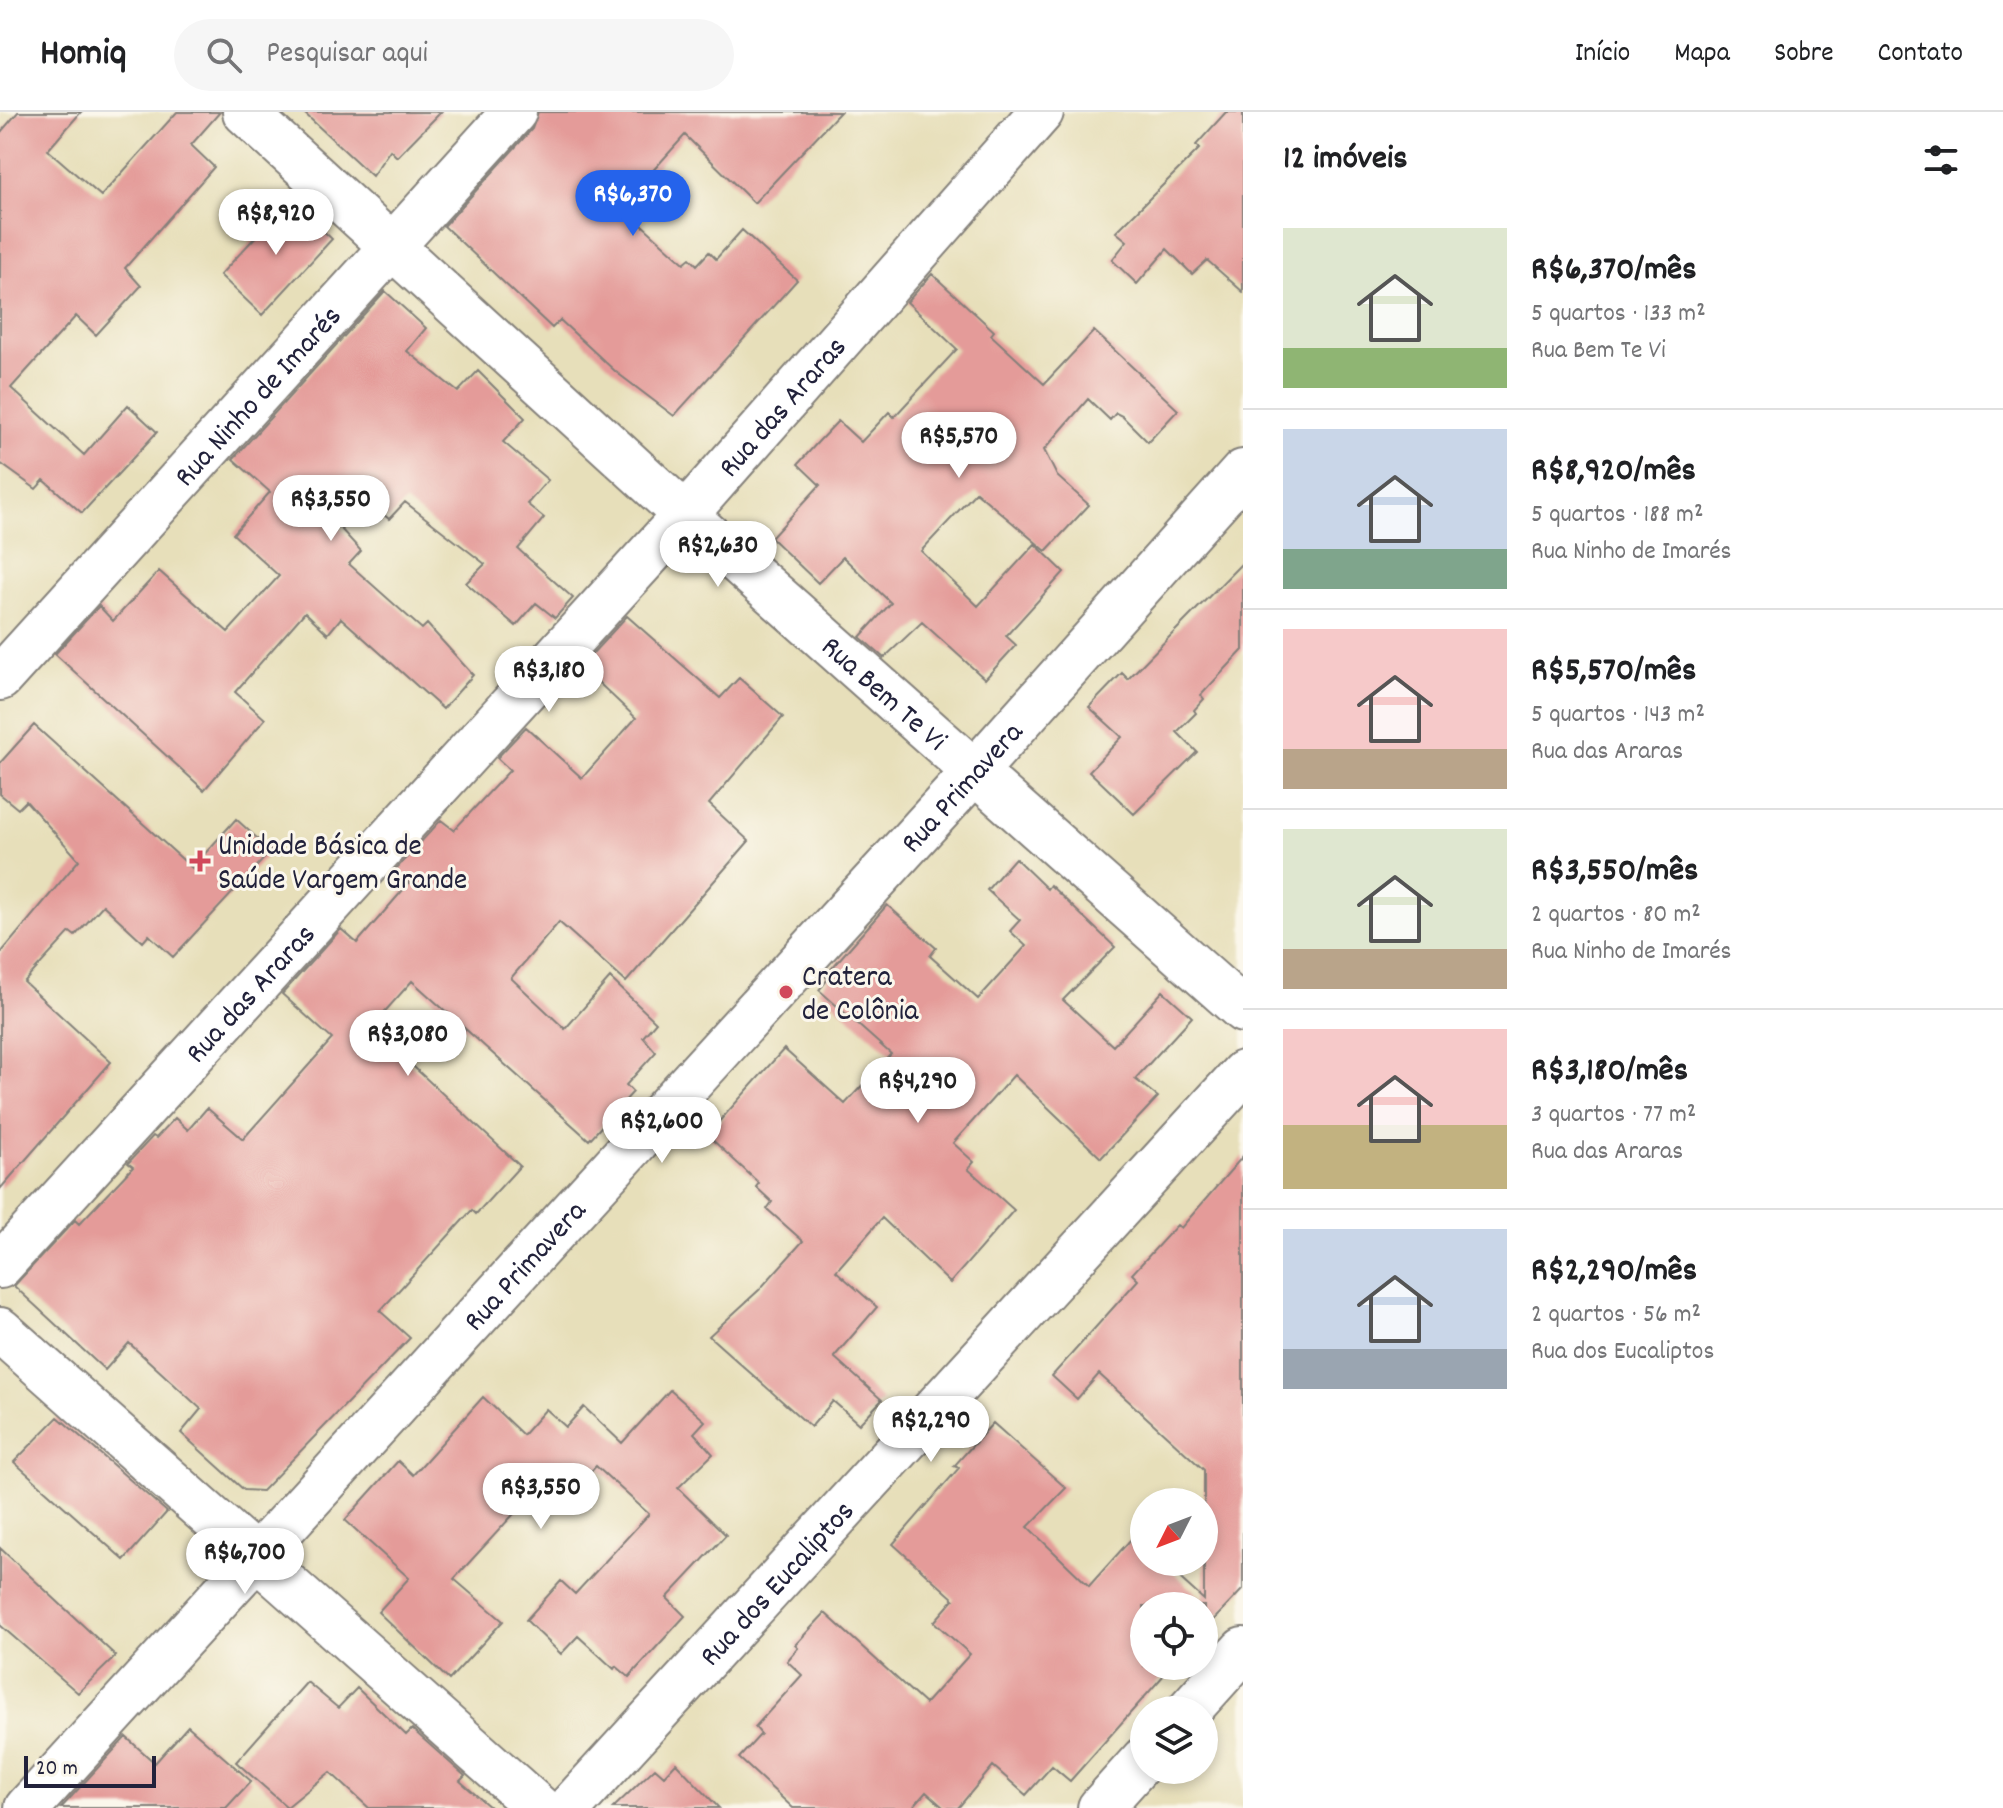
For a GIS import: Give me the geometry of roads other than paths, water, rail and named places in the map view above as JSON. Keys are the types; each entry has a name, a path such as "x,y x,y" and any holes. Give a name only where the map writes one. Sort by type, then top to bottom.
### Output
{"street":[{"name":"Rua Bem Te Vi","path":"245,112 685,515 1243,1010"},
{"name":"Rua Ninho de Imarés","path":"0,678 514,112"},
{"name":"Rua das Araras","path":"0,1266 685,515 1041,112"},
{"name":"Rua Primavera","path":"27,1808 976,770 1243,472"},
{"name":"Rua dos Eucaliptos","path":"569,1808 1243,1073"},
{"path":"0,1330 539,1808"},
{"path":"1202,1696 1243,1650"},
{"path":"1100,1808 1130,1775"}],"place":[{"name":"Unidade Básica de Saúde Vargem Grande","path":"200,861"},
{"name":"Cratera de Colônia","path":"786,992"}]}
